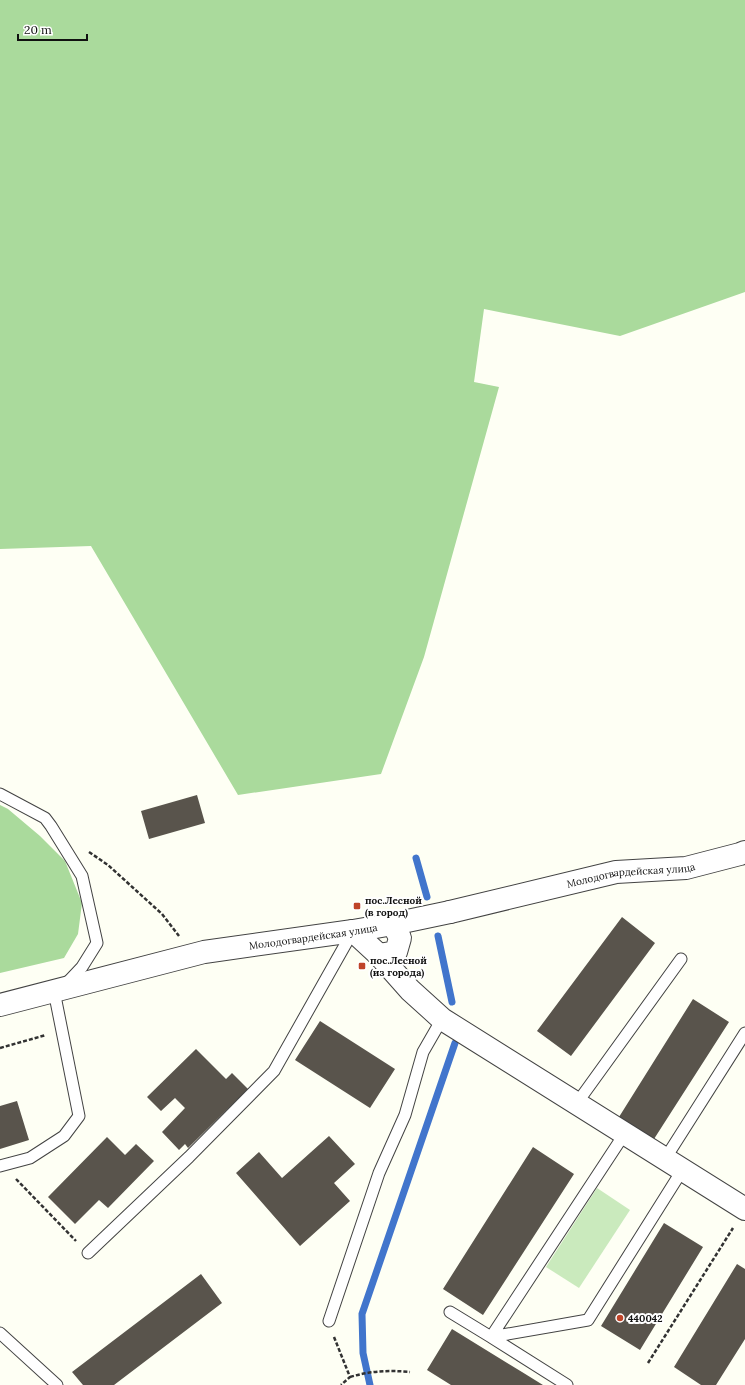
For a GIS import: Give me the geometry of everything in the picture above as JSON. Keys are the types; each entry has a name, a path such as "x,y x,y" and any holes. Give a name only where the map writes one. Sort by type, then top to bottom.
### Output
{"street":[{"name":"Молодогвардейская улица","path":"0,1005 212,951 393,924 450,912 616,872 686,868 745,852"},
{"path":"379,955 396,952 400,938 393,924"},
{"path":"353,930 379,955 410,990 442,1019 745,1208"}],"lane":[{"path":"0,794 45,818 82,876 97,943 82,967 57,990 61,1031 79,1116 64,1136 30,1158 1,1166"},
{"path":"88,1253 189,1157 274,1071 353,930"},
{"path":"577,1103 681,959"},
{"path":"328,1321 379,1173 405,1115 423,1052 442,1019"},
{"path":"491,1337 588,1320 745,1033"},
{"path":"491,1337 625,1133"},
{"path":"450,1312 567,1385"},
{"path":"0,1334 56,1385"}],"path":[{"path":"82,848 108,865 162,914 194,955"},
{"path":"0,1048 61,1031"},
{"path":"1,1166 88,1253"},
{"path":"648,1363 745,1208"},
{"path":"328,1321 350,1377"},
{"path":"341,1385 350,1377 374,1371 394,1370 410,1372"}],"green space":[{"path":"0,0 745,0 745,292 620,336 484,309 474,382 499,387 424,657 381,774 238,795 91,546 0,549"},
{"path":"0,805 8,809 40,836 65,861 82,903 78,934 64,958 0,973"},
{"path":"597,1188 630,1210 579,1288 546,1267"}],"building":[{"path":"197,795 205,823 149,839 141,811"},
{"path":"622,917 655,943 571,1056 537,1031"},
{"path":"693,999 729,1022 654,1139 619,1117"},
{"path":"320,1021 395,1069 370,1108 295,1060"},
{"path":"196,1049 226,1079 232,1073 248,1089 188,1148 185,1144 179,1150 162,1132 185,1108 175,1098 161,1111 147,1097"},
{"path":"17,1101 29,1140 0,1149 0,1106"},
{"path":"329,1136 355,1164 334,1183 350,1201 300,1246 236,1173 259,1152 282,1178"},
{"path":"107,1137 125,1155 136,1144 154,1161 108,1208 99,1200 75,1224 48,1197"},
{"path":"533,1147 574,1174 483,1315 443,1289"},
{"path":"664,1223 703,1247 640,1350 601,1326"},
{"path":"737,1264 745,1269 745,1339 716,1385 701,1385 674,1367"},
{"path":"201,1274 222,1303 114,1385 83,1385 72,1372"},
{"path":"452,1329 543,1385 451,1385 427,1370"}],"waterway":[{"path":"416,858 427,897"},
{"path":"438,936 452,1002"},
{"path":"370,1385 363,1353 362,1314 455,1043"}],"place":[{"name":"пос.Лесной (в город)","path":"357,906"},
{"name":"пос.Лесной (из города)","path":"362,966"},
{"name":"440042","path":"620,1318"}]}
